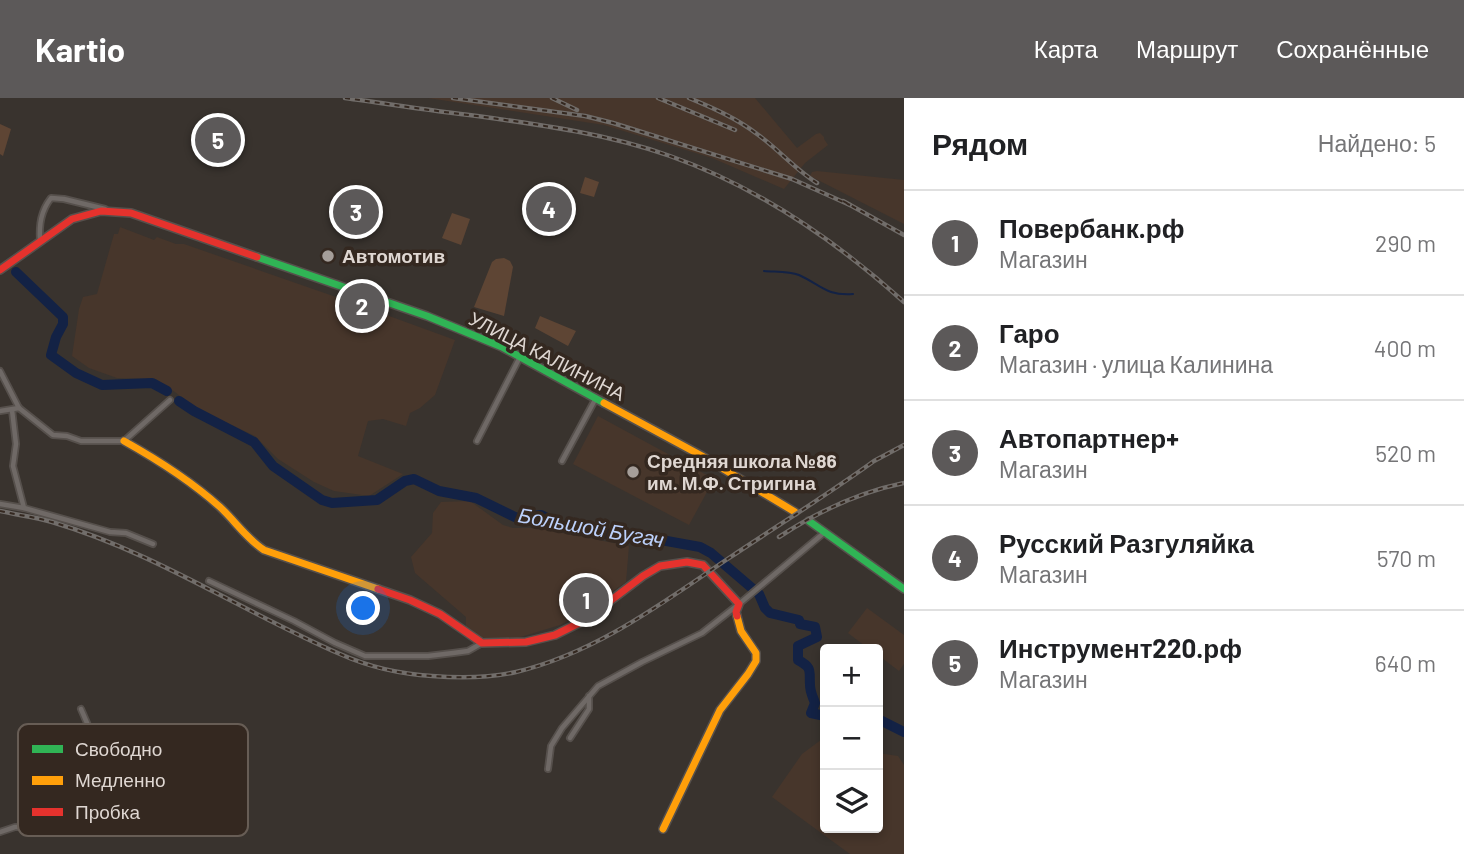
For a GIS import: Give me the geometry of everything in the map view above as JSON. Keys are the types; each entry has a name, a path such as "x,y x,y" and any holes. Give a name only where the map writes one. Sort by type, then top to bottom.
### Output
{"main road":[{"name":"УЛИЦА КАЛИНИНА","path":"0,270 72,219 101,211 113,211 131,213 416,312 463,330 520,357 713,463 808,520 904,589"},
{"path":"124,442 159,460 204,493 260,548 410,600 439,614 482,643 526,642 555,635 584,620 660,566 687,562 703,565 739,604 736,612 741,631 756,653 756,661 720,710 663,829"}],"street":[{"path":"40,241 39,227 44,208 51,198 113,211"},
{"path":"477,441 520,357"},
{"path":"0,371 19,408 53,435 80,441 124,442 170,400"},
{"path":"562,461 596,398"},
{"path":"0,411 19,408"},
{"path":"12,410 16,444 13,466 23,508"},
{"path":"0,504 110,532 125,533 153,544"},
{"path":"548,769 551,746 562,728 598,686 702,633 825,532"},
{"path":"209,581 365,656 428,656 468,651 482,643"},
{"path":"570,738 589,709 589,695"},
{"path":"81,709 87,724"},
{"path":"0,832 18,827"}],"shaded area":[{"path":"428,98 755,98 797,148 820,133 828,145 805,163 784,189 712,158 604,125"},
{"path":"0,124 11,129 3,156 0,154"},
{"path":"817,171 904,180 904,224 810,176"},
{"path":"585,177 599,182 594,197 580,193"},
{"path":"452,213 470,219 461,245 442,238"},
{"path":"120,227 154,240 157,237 184,244 455,340 435,395 410,413 406,426 383,419 368,421 358,456 403,474 369,496 334,491 314,482 278,459 255,436 195,408 156,379 117,378 89,368 72,356 83,297 97,294 114,234 118,234"},
{"path":"504,258 510,261 513,267 504,316 474,307 492,262"},
{"path":"540,316 576,331 568,346 535,328"},
{"path":"598,416 714,479 689,525 573,464"},
{"path":"470,501 503,525 513,528 537,528 629,546 626,582 560,625 514,639 499,641 479,637 466,627 466,617 415,573 411,557 432,533 433,513 441,502"},
{"path":"867,608 904,635 904,664 899,671 883,659 883,644 862,644 848,633"},
{"path":"820,741 820,832 772,797 802,754"},
{"path":"883,754 898,756 904,765 904,854 850,854 821,833 883,833"}],"waterway":[{"path":"764,271 795,274 830,292 853,294"},
{"path":"16,272 63,317 63,324 51,355 76,373 102,385 152,383 167,391"},
{"name":"Большой Бугач","path":"179,401 254,442 273,466 322,500 332,503 377,500 405,481 414,479 439,491 476,498 517,518 541,515 564,527 700,547 711,553 759,594 770,613 815,627 817,637 798,646 798,660 809,670 810,690 815,703 811,713 820,715"},
{"name":"Большой Бугач","path":"883,722 904,732"}],"railway":[{"path":"345,98 575,131 670,156 734,183 794,217 851,257 904,302"},
{"path":"453,98 585,116 613,123 792,179 850,205"},
{"path":"552,98 577,110"},
{"path":"658,98 735,130"},
{"path":"689,98 749,128 817,183"},
{"path":"843,201 904,235"},
{"path":"0,511 52,522 126,549 304,638 362,663 420,675 485,676 516,672 545,663 574,652 627,625 874,461 904,445"},
{"path":"779,537 839,504 904,483"}],"traffic: fast":[{"path":"257,257 427,316 502,347 604,403"},
{"path":"809,521 904,589"}],"traffic: slow":[{"path":"604,403 702,456 795,512"},
{"path":"124,441 198,488 264,550 378,589"},
{"path":"663,829 720,710 756,661 756,653 741,631 737,616"}],"traffic: jam":[{"path":"0,270 72,219 101,211 131,213 257,257"},
{"path":"378,589 440,614 482,643 526,642 555,635 585,620 660,566 687,562 703,565 739,604 737,616"}],"place":[{"name":"Инструмент220.рф","path":"218,140"},
{"name":"Русский Разгуляйка","path":"549,209"},
{"name":"Автопартнер+","path":"356,212"},
{"name":"Автомотив","path":"328,256"},
{"name":"Гаро","path":"362,306"},
{"name":"Средняя школа №86 им. М.Ф. Стригина","path":"633,472"},
{"name":"Повербанк.рф","path":"586,600"}]}
